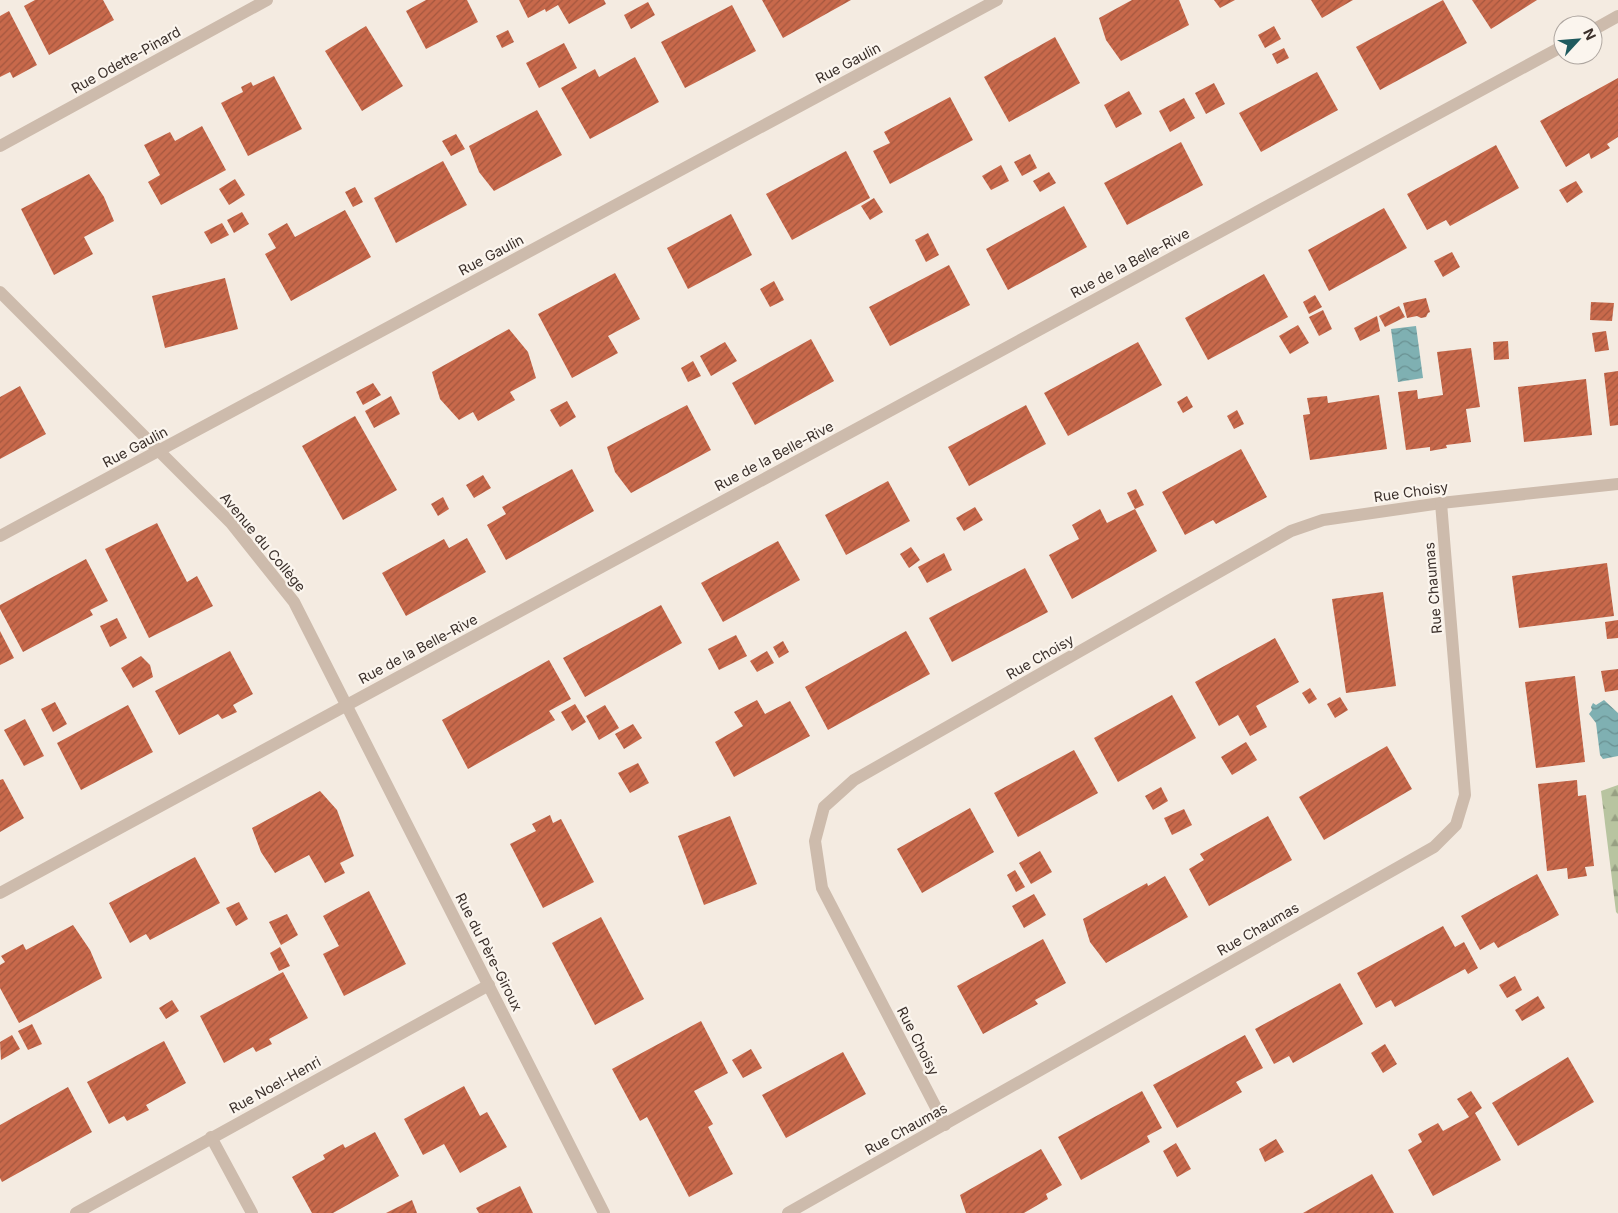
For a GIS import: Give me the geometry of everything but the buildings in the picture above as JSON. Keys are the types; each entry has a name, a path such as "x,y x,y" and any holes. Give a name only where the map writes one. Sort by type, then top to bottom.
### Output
{"street":[{"name":"Rue Odette-Pinard","path":"0,146 267,0"},
{"name":"Rue Gaulin","path":"0,536 997,0"},
{"path":"1603,24 1618,16"},
{"name":"Rue de la Belle-Rive","path":"0,893 1553,51"},
{"name":"Avenue du Collège","path":"0,292 231,523 294,602 346,705"},
{"name":"Rue Choisy","path":"945,1125 822,888 815,841 824,807 854,780 1291,531 1323,520 1441,503 1618,484"},
{"name":"Rue Chaumas","path":"788,1213 1434,847 1456,825 1465,795 1441,503"},
{"name":"Rue du Père-Giroux","path":"346,705 604,1213"},
{"name":"Rue Noel-Henri","path":"76,1213 489,985"},
{"path":"211,1137 252,1213"}],"green space":[{"path":"1618,785 1618,914 1616,912 1601,791"}],"water":[{"path":"1416,326 1423,378 1398,382 1391,329"},
{"path":"1604,700 1618,713 1618,756 1603,759 1600,755 1596,723 1589,714 1593,703 1596,705"}]}
